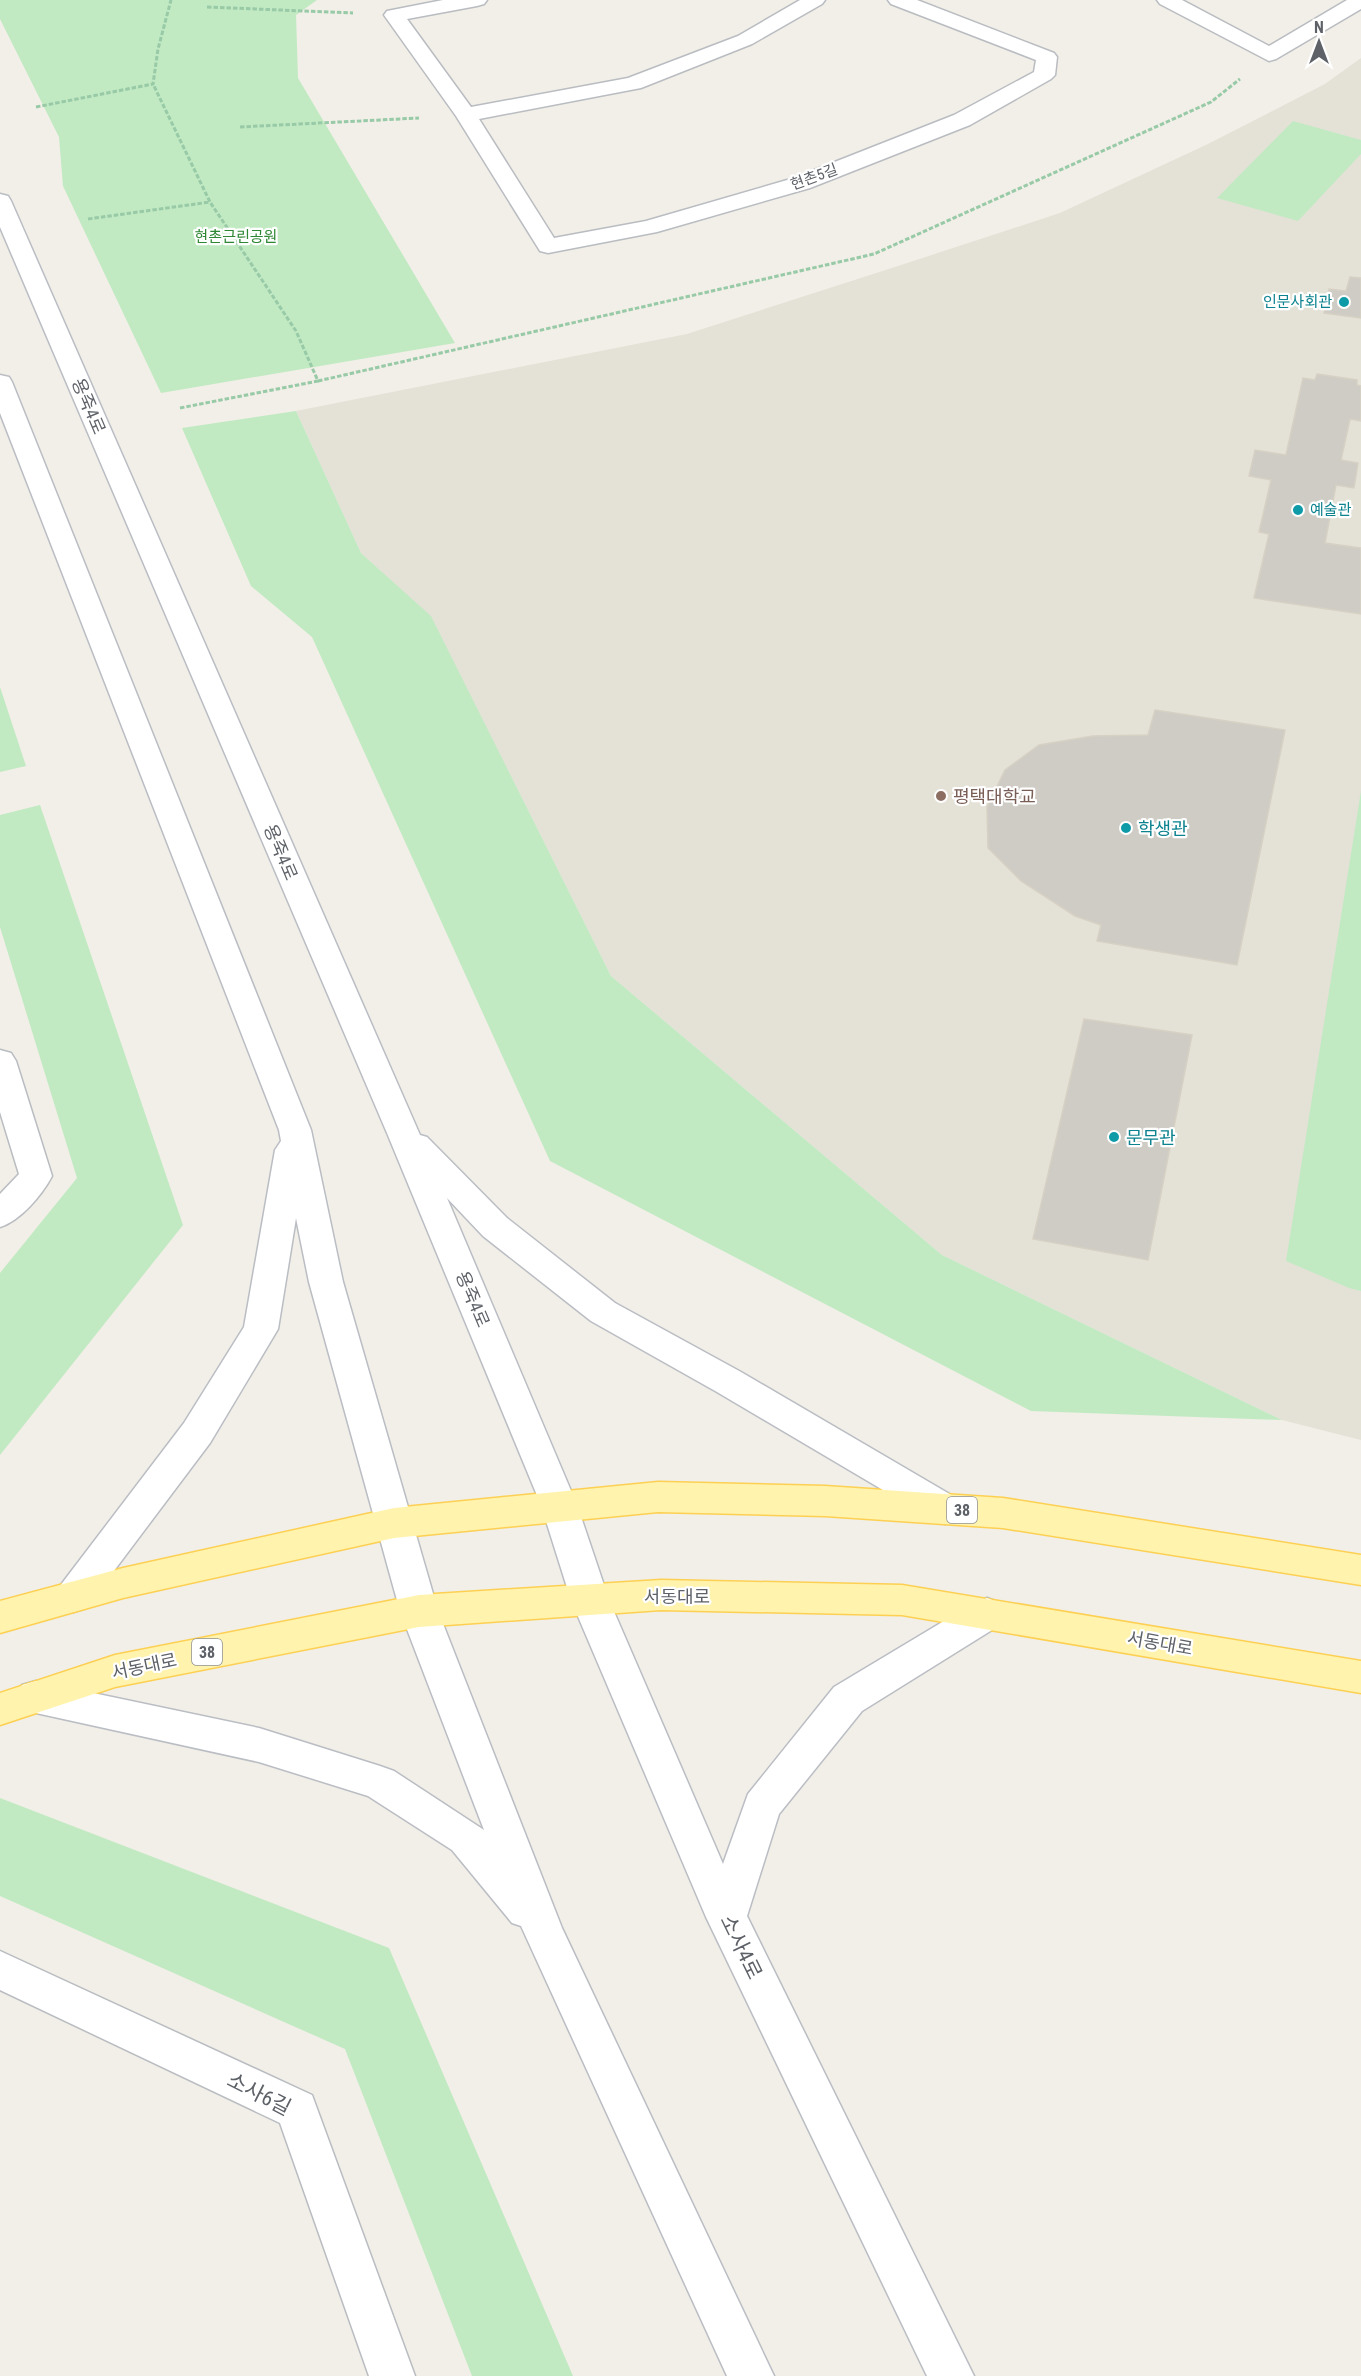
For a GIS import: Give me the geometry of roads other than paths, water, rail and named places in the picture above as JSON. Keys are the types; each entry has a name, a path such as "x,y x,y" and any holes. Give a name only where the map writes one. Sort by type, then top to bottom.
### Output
{"main road":[{"name":"현촌5길","path":"477,0 394,15 466,115 548,246 649,227 802,183 962,120 1044,75 1047,57 898,0"},
{"path":"466,115 633,84 745,40 815,0"},
{"path":"1167,0 1269,55 1361,0"},
{"name":"용죽4로","path":"0,201 403,1133 560,1505"},
{"path":"0,382 295,1130 326,1282 418,1611 543,1931 751,2376"},
{"path":"0,1061 36,1176 0,1215"},
{"path":"73,1597 197,1433 261,1329 295,1130"},
{"path":"403,1133 495,1227 603,1312 729,1382 945,1509"},
{"name":"38","path":"0,1617 123,1583 394,1523 658,1497 825,1502 1003,1513 1361,1570"},
{"name":"소사4로","path":"560,1505 591,1600 726,1917 951,2376"},
{"name":"서동대로","path":"0,1709 115,1671 418,1611 661,1594 902,1600 1361,1677"},
{"path":"726,1917 762,1806 848,1698 987,1614"},
{"path":"36,1697 259,1745 380,1783 466,1838 543,1931"},
{"name":"소사6길","path":"0,1970 297,2109 392,2376"}],"place":[{"name":"인문사회관","path":"1344,302"},
{"name":"예술관","path":"1298,510"},
{"name":"평택대학교","path":"941,796"},
{"name":"학생관","path":"1126,828"},
{"name":"문무관","path":"1114,1137"}],"park label":[{"name":"현촌근린공원","path":"236,237"}]}
